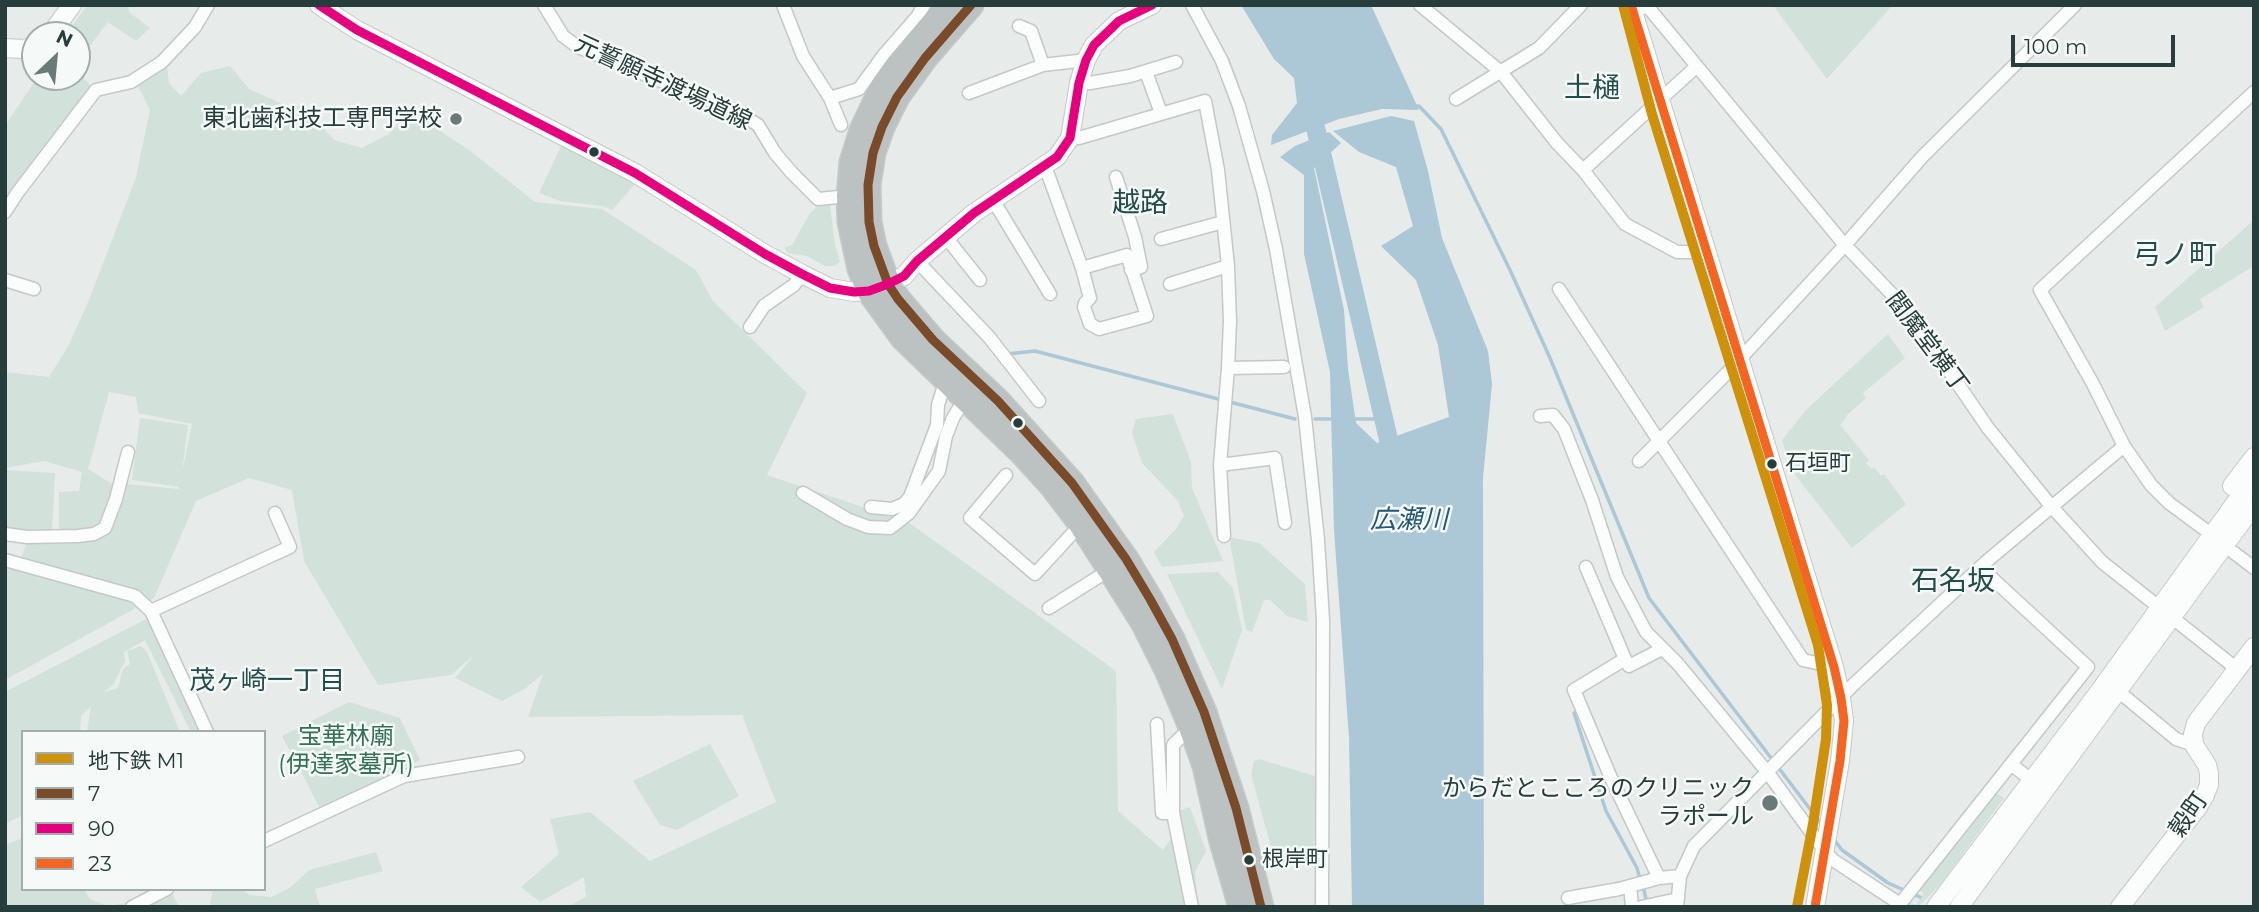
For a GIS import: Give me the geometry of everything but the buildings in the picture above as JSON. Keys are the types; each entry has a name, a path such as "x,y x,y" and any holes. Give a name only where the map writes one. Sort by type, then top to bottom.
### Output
{"highway":[{"path":"949,5 898,65 871,108 862,130 852,162 849,196 850,222 857,257 879,287 903,338 1020,451 1081,524 1143,622 1167,670 1205,766 1241,907"},
{"path":"971,5 925,58 897,97 873,153 868,185 869,222 879,287 998,401 1072,483 1126,559 1172,639 1204,712 1236,808 1261,907"}],"street":[{"path":"60,21 72,5"},
{"path":"5,212 96,90 131,82 162,62 195,27 208,5"},
{"name":"元誓願寺渡場道線","path":"544,5 563,36 578,47 737,112 758,125 775,153 818,199 849,196"},
{"path":"783,5 803,56 830,98 841,125"},
{"path":"830,98 859,89 924,5"},
{"path":"1192,5 1222,61 1239,106 1263,191 1276,249 1305,417 1323,620 1322,907"},
{"path":"1420,5 1501,72 1625,224 1677,252 1706,252"},
{"path":"1456,99 1539,48 1581,5"},
{"path":"1639,461 1845,245 1922,157 2075,5"},
{"path":"325,7 357,30 635,173 802,274 830,288 854,292 879,287 904,276 944,236 1057,158 1070,138 1079,83 1094,45 1112,27 1150,6"},
{"path":"1631,7 1834,667 1841,698 1844,721 1840,761 1815,907"},
{"name":"閻魔堂横丁","path":"1631,7 1648,7 1845,245 1908,311 1989,428 2051,506 2102,562 2237,669"},
{"path":"1019,26 1031,31 1044,65"},
{"path":"969,93 1044,65 1086,60"},
{"path":"1079,83 1146,72 1175,62"},
{"path":"1583,170 1697,66"},
{"path":"1146,72 1161,113"},
{"path":"2208,532 2169,503 2151,485 2124,446 2040,290 2254,92"},
{"path":"1070,138 1079,138 1205,102 1218,170 1228,266 1230,321 1227,399 1220,465 1224,536"},
{"path":"1045,166 1082,268 1090,298 1084,307 1090,324 1099,329 1147,316 1126,255 1082,268"},
{"path":"1116,177 1135,237 1141,267 1131,270"},
{"path":"993,200 1050,294"},
{"path":"1160,239 1223,222"},
{"path":"944,236 981,280"},
{"path":"917,261 989,337 1039,401"},
{"path":"1170,284 1228,266"},
{"path":"750,327 764,306 794,285 802,274"},
{"path":"5,280 34,289"},
{"path":"1559,289 1802,660 1834,667"},
{"path":"1228,368 1284,367"},
{"path":"871,508 892,509 904,505 911,497 937,425 938,405 946,378"},
{"path":"803,493 847,519 868,527 890,528 909,513 939,471 946,436 966,397"},
{"path":"1540,416 1553,415 1564,429 1618,577 1646,632 1678,664 1826,838 1833,860 1900,904 2088,667 1981,568"},
{"path":"1648,905 1677,903 1680,876 1694,846 1841,698 1981,568 2124,446"},
{"path":"5,534 27,537 78,536 93,534 105,528 120,488 128,452"},
{"path":"1220,465 1275,457 1285,523"},
{"path":"1959,907 2119,691 2166,612 2227,493 2254,457"},
{"path":"1006,475 970,518 1035,574 1081,524"},
{"path":"2208,532 2254,477"},
{"path":"2227,552 2254,505"},
{"path":"151,611 290,547 275,513"},
{"path":"1936,907 2031,780 2166,612 2254,524"},
{"path":"2227,552 2254,568"},
{"path":"5,560 135,596 151,611 206,730"},
{"path":"1586,567 1629,666 1662,649"},
{"path":"1049,608 1111,569"},
{"path":"2119,691 2176,739 2194,745 2196,723 2254,647"},
{"path":"1626,659 1574,690 1655,879"},
{"path":"1157,724 1162,813 1173,813"},
{"path":"1191,727 1172,745 1173,813 1192,907"},
{"name":"穀町","path":"2120,907 2205,795 2209,774 2207,765 2194,745"},
{"path":"266,840 404,776 518,757"},
{"path":"2011,764 2031,780"},
{"path":"1568,898 1680,876"},
{"path":"1632,907 1633,885"},
{"path":"132,907 163,891"}],"green space":[{"path":"87,5 128,5 129,12 150,28 136,41 108,22 91,44 91,21 76,21"},
{"path":"1773,5 1893,5 1827,79"},
{"path":"230,66 249,89 289,107 303,106 334,140 362,148 389,134 410,111 469,150 535,202 602,209 696,270 713,301 807,393 767,475 908,522 1116,671 1118,811 1163,850 1175,833 1175,812 1190,807 1206,851 1195,872 1198,907 567,907 586,897 584,877 540,902 521,887 559,854 550,819 590,812 650,861 776,802 742,715 528,717 543,674 526,688 502,701 455,678 474,655 451,675 378,685 304,561 292,490 249,478 196,501 154,598 5,680 5,556 21,559 26,544 64,544 102,535 126,484 179,489 132,480 140,418 188,425 182,473 192,424 138,413 136,397 109,392 88,469 117,487 103,524 89,530 59,533 59,492 79,491 82,472 44,461 5,468 5,372 49,377 69,345 136,177 150,110 138,86 167,67 169,83 181,96 201,73"},
{"path":"28,91 88,91 5,201 5,125"},
{"path":"563,142 636,183 612,210 603,206 560,201 539,193"},
{"path":"819,205 830,205 840,262 834,266 825,266 807,256 788,253 784,248 792,245 810,213"},
{"path":"2254,220 2254,266 2200,299 2204,307 2165,331 2155,307"},
{"path":"1888,334 1905,358 1863,393 1866,398 1840,425 1869,460 1866,463 1872,469 1874,467 1881,476 1884,474 1906,504 1852,548 1793,472 1782,440 1807,409"},
{"path":"1173,414 1191,462 1192,488 1223,561 1162,567 1154,552 1176,529 1184,516 1178,501 1142,463 1132,433 1136,419"},
{"path":"5,470 55,473 52,531 5,528"},
{"path":"1229,537 1259,543 1305,584 1308,622 1287,616 1270,600 1264,600 1252,632 1246,630"},
{"path":"1218,572 1233,588 1242,630 1222,689 1167,574"},
{"path":"150,617 202,730 190,730 145,640 124,652 125,661 114,683 105,692 118,688 123,669 130,664 127,651 141,646 147,652 179,730 87,730 91,706 81,716 80,730 21,730 21,816 5,824 5,692"},
{"name":"宝華林廟 (伊達家墓所)","path":"349,702 400,718 420,760 321,810 282,736"},
{"path":"710,744 739,796 677,830 660,825 633,781"},
{"path":"1259,759 1318,777 1313,856 1275,862 1251,774 1254,761"},
{"path":"1996,792 2004,798 1940,885 1918,907 1903,907 1907,901 1916,905 1924,893 1917,889"},
{"path":"21,839 21,891 85,891 90,899 108,906 173,895 179,907 5,907 5,845"},
{"path":"376,852 383,871 315,889 320,907 212,907 210,903 213,891 244,891 249,895 272,897 291,887 309,870"}],"water":[{"path":"1241,5 1371,5 1419,110 1382,109 1339,119 1271,145 1272,135 1297,103 1294,78 1274,59"},
{"name":"広瀬川","path":"1391,116 1414,121 1442,238 1488,351 1492,384 1483,478 1484,907 1352,907 1349,738 1334,530 1330,372 1304,254 1304,175 1280,157 1295,146 1329,132 1341,143 1314,168 1344,310 1348,369 1356,423 1377,443 1449,417 1438,345 1416,280 1381,246 1413,226 1396,167 1359,152 1333,131"}],"waterway":[{"name":"広瀬川","path":"1310,104 1394,463"},
{"path":"1415,106 1419,106 1441,129 1510,270 1550,358 1649,598 1823,826"},
{"path":"1007,354 1035,351 1222,400"},
{"path":"1230,402 1295,419"},
{"path":"1315,419 1334,419"},
{"path":"1352,419 1384,419"},
{"path":"1574,713 1606,811 1637,868 1640,879"},
{"path":"1832,837 1842,850 1888,883 1920,897"},
{"path":"1643,886 1647,903"}],"metro line":[{"name":"M1","path":"1623,5 1652,114 1818,645 1827,705 1826,739 1797,907"}],"transit line":[{"name":"90","path":"319,5 357,30 635,173 802,274 830,288 854,292 869,291 904,276 917,261 974,213 1057,157 1070,138 1079,83 1094,45 1119,21 1152,5"},
{"name":"7","path":"971,5 925,58 897,97 882,127 873,153 868,185 869,222 874,246 888,284 898,299 933,340 998,401 1072,483 1126,559 1150,599 1172,639 1204,712 1236,808 1261,907"},
{"name":"23","path":"1631,5 1834,667 1841,698 1844,721 1840,761 1815,907"}],"place":[{"name":"東北歯科技工専門学校","path":"456,119"},
{"name":"石垣町","path":"1772,464"},
{"name":"からだとこころのクリニック ラポール","path":"1770,803"},
{"name":"根岸町","path":"1249,860"}],"district":[{"name":"土樋","path":"1592,89"},
{"name":"越路","path":"1140,204"},
{"name":"弓ノ町","path":"2175,256"},
{"name":"石名坂","path":"1953,582"},
{"name":"茂ヶ崎一丁目","path":"267,681"}]}
